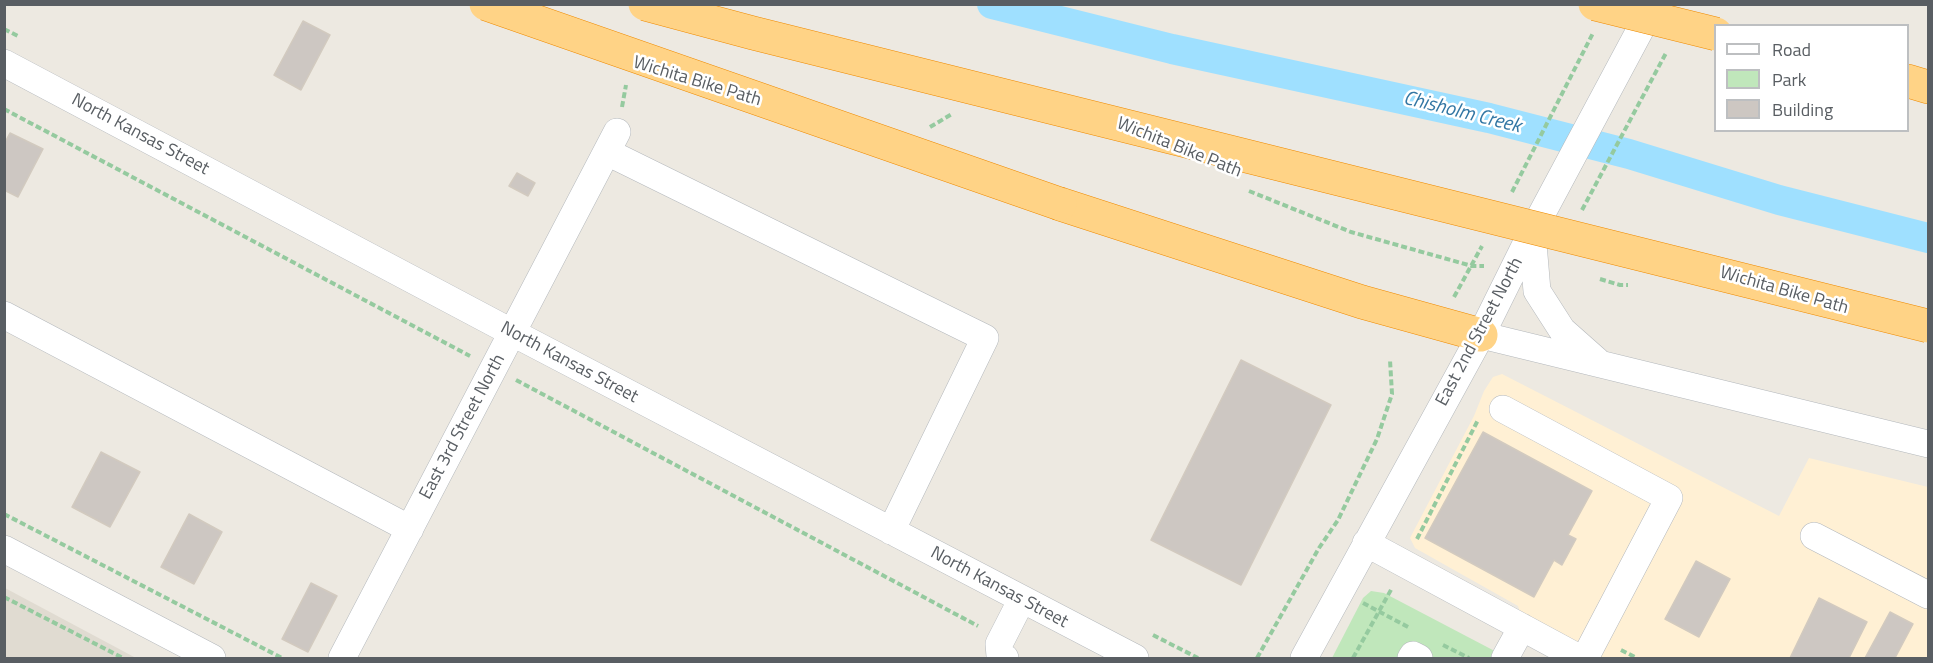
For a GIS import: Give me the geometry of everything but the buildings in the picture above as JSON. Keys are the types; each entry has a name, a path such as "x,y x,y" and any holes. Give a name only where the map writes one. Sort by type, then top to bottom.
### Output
{"highway":[{"path":"486,4 1060,204 1362,302 1481,335"},
{"path":"645,4 764,36 1929,327"},
{"path":"1596,15 1714,34"},
{"path":"1909,81 1929,87"}],"street":[{"name":"East 2nd Street North","path":"1304,658 1481,335 1532,232 1654,4"},
{"name":"North Kansas Street","path":"4,63 1022,599 1106,652 1135,658"},
{"name":"East 3rd Street North","path":"342,658 410,529 482,362 513,333 612,142 985,338 891,531"},
{"path":"1532,232 1537,291 1562,330 1602,364"},
{"path":"4,315 410,529"},
{"path":"1481,335 1929,444"},
{"path":"1492,412 1670,498 1585,658"},
{"path":"1814,536 1929,595"},
{"path":"1366,543 1579,658"},
{"path":"4,549 212,658"},
{"path":"1003,649 1022,599"},
{"path":"1505,658 1522,627"},
{"path":"1411,658 1426,645"}],"path":[{"path":"1508,198 1596,15"},
{"path":"1579,217 1667,51"},
{"path":"927,129 957,112"},
{"name":"Wichita Bike Path","path":"1241,187 1352,232 1472,266 1515,266"},
{"path":"1451,303 1487,237"},
{"path":"1590,275 1620,285 1631,285"},
{"path":"1257,658 1319,548 1338,520 1377,439 1392,394 1390,360"},
{"path":"482,362 1003,649"},
{"path":"1353,658 1404,564 1492,412"},
{"path":"4,514 282,658"},
{"path":"1305,573 1379,612 1426,645 1469,658"},
{"path":"4,597 123,658"}],"shaded area":[{"path":"1502,374 1779,516 1809,458 1928,487 1928,658 1599,658 1521,616 1518,606 1415,548 1410,538 1474,416 1484,391 1493,377"},
{"path":"5,588 136,658 5,658"}],"green space":[{"path":"1371,591 1384,593 1508,658 1332,658 1363,598"}],"waterway":[{"name":"Chisholm Creek","path":"992,4 1172,49 1489,118 1629,154 1779,200 1928,238"}]}
